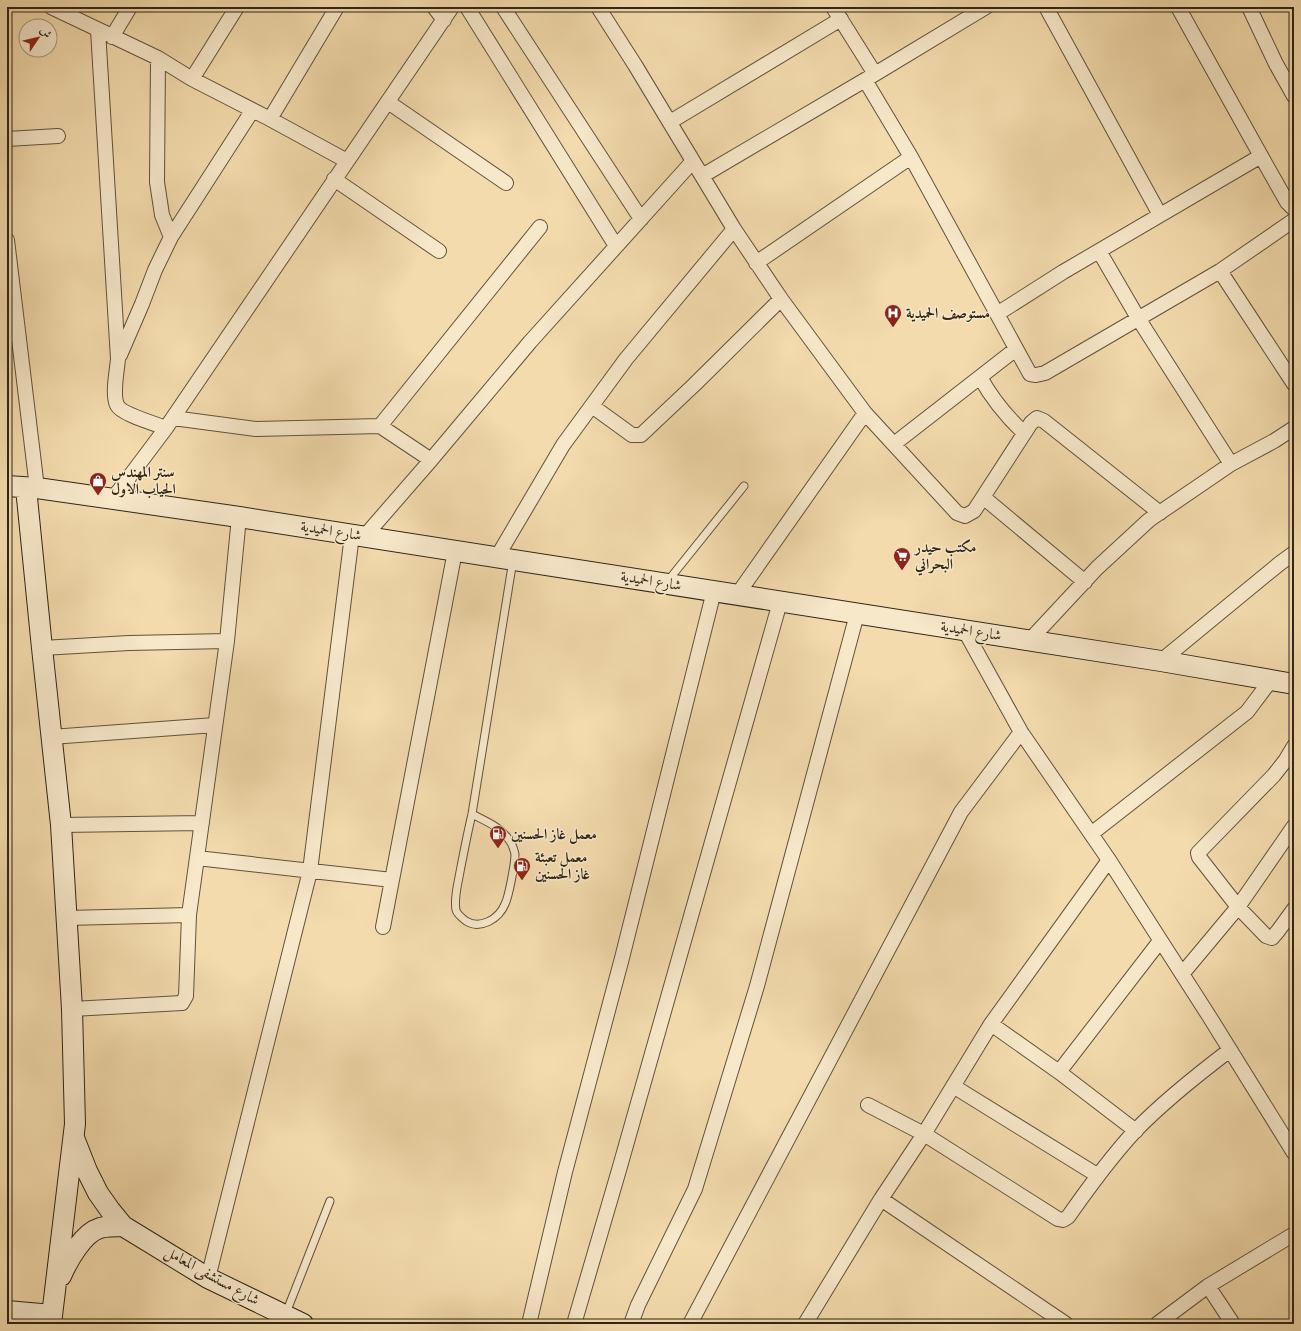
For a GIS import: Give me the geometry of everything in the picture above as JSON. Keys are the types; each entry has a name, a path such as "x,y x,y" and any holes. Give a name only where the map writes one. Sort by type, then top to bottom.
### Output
{"street":[{"path":"51,7 158,58 192,79 347,161"},
{"path":"112,37 130,7"},
{"path":"192,79 237,7"},
{"path":"270,119 337,7"},
{"path":"434,7 444,20"},
{"path":"112,500 170,423 452,7"},
{"path":"467,7 616,246"},
{"path":"502,7 641,219"},
{"path":"598,7 670,122 734,229 780,299 865,413 957,513 965,516 974,511 1031,422 1037,418 1044,421 1160,513"},
{"path":"834,7 912,157 1030,374 1036,376 1045,373 1220,271 1294,220"},
{"path":"702,176 986,7"},
{"path":"1046,7 1160,215"},
{"path":"1178,7 1287,202 1294,209"},
{"path":"1249,7 1276,64 1294,96"},
{"path":"670,122 841,20"},
{"path":"98,30 118,359 115,396 117,405 120,409 133,416 170,423 256,429 380,426 431,460"},
{"path":"158,58 157,182 162,215 170,237"},
{"path":"388,102 506,183"},
{"path":"118,359 170,237 252,111"},
{"path":"7,139 58,136"},
{"path":"997,314 1099,251 1261,156"},
{"path":"756,263 912,157"},
{"path":"208,1278 310,872 358,536 431,460 530,342 693,161"},
{"path":"334,179 439,251"},
{"path":"380,426 540,227"},
{"path":"505,558 563,445 626,359 734,229"},
{"path":"7,240 23,487 61,825 72,1009 75,1124 51,1320 7,1311"},
{"path":"1099,251 1138,318 1232,464"},
{"path":"1220,271 1294,384"},
{"path":"592,406 632,434 640,435 694,385 780,299"},
{"path":"894,444 1016,349"},
{"path":"980,377 1000,408 1024,433"},
{"path":"738,595 865,413"},
{"path":"1029,641 1085,582 1096,568 1150,520 1232,464 1294,428"},
{"name":"شارع الحميدية","path":"23,487 239,517 1161,661 1271,680 1293,682"},
{"path":"983,497 1085,582"},
{"path":"72,1009 182,1003 186,996 189,915 227,641 239,517"},
{"path":"383,927 455,551"},
{"path":"1161,661 1294,553"},
{"path":"529,1324 565,1172 622,958 714,591"},
{"path":"574,1324 624,1155 780,602"},
{"path":"631,1324 638,1305 695,1189 757,986 857,614"},
{"path":"965,631 1021,732 1109,860 1230,1050 1292,1142"},
{"path":"42,648 227,641"},
{"path":"1091,834 1247,712 1271,680"},
{"path":"51,737 215,725"},
{"path":"690,1324 961,812 1021,732"},
{"path":"1294,746 1274,775 1198,853 1199,857 1238,907 1266,936 1272,938 1294,909"},
{"path":"61,825 202,824"},
{"path":"1182,974 1238,907 1294,826"},
{"path":"197,858 310,872 392,880"},
{"path":"806,1324 881,1199 924,1134 991,1024 1109,860"},
{"path":"66,918 189,915"},
{"path":"1059,1072 1160,941"},
{"path":"991,1024 1059,1072 1136,1131"},
{"path":"868,1105 924,1134 1058,1219 1063,1220 1068,1217 1097,1176 1136,1131 1180,1090 1230,1050"},
{"path":"953,1086 1097,1176"},
{"name":"شارع مستشفى المعامل","path":"73,1136 87,1171 98,1192 123,1226 208,1278 294,1320"},
{"path":"881,1199 1066,1324"},
{"path":"56,1287 75,1251 88,1235 100,1228 123,1226"},
{"path":"1156,1324 1208,1286 1294,1234"},
{"path":"1208,1286 1233,1324"}],"lane":[{"path":"665,584 744,486"},
{"path":"472,814 500,829 509,840 515,852 514,864 505,905 500,912 487,923 480,924 471,924 456,912 455,898 463,852 472,814 505,558"},
{"path":"294,1320 330,1201"}],"place":[{"name":"مستوصف الحميدية","path":"893,328"},
{"name":"سنتر المهندس الحياب الاول","path":"98,496"},
{"name":"مكتب حيدر البحراني","path":"902,571"},
{"name":"معمل غاز الحسنين","path":"498,849"},
{"name":"معمل تعبئة غاز الحسنين","path":"522,881"}]}
